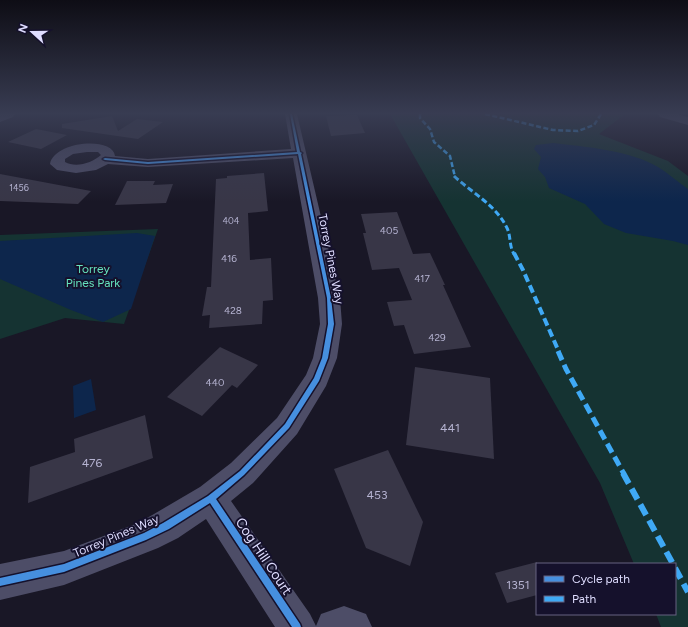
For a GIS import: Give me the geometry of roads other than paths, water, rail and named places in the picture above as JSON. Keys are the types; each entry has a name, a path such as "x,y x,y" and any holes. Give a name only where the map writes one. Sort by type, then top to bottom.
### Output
{"street":[{"name":"Torrey Pines Way","path":"0,582 64,568 166,526 211,498 242,473 287,426 317,379 325,358 331,324 330,298 298,143"},
{"path":"105,159 148,163 300,153"},
{"name":"Cog Hill Court","path":"211,498 297,627"},
{"path":"334,627 344,625 353,627"}],"water":[{"path":"555,143 607,150 647,161 658,167 688,189 688,245 626,233 604,224 585,204 549,188 545,177 538,169 541,157 534,149 536,145"},
{"name":"Torrey Pines Park","path":"137,233 155,236 131,309 103,322 71,310 0,279 0,241"},
{"path":"91,379 96,410 74,418 73,386"}]}
